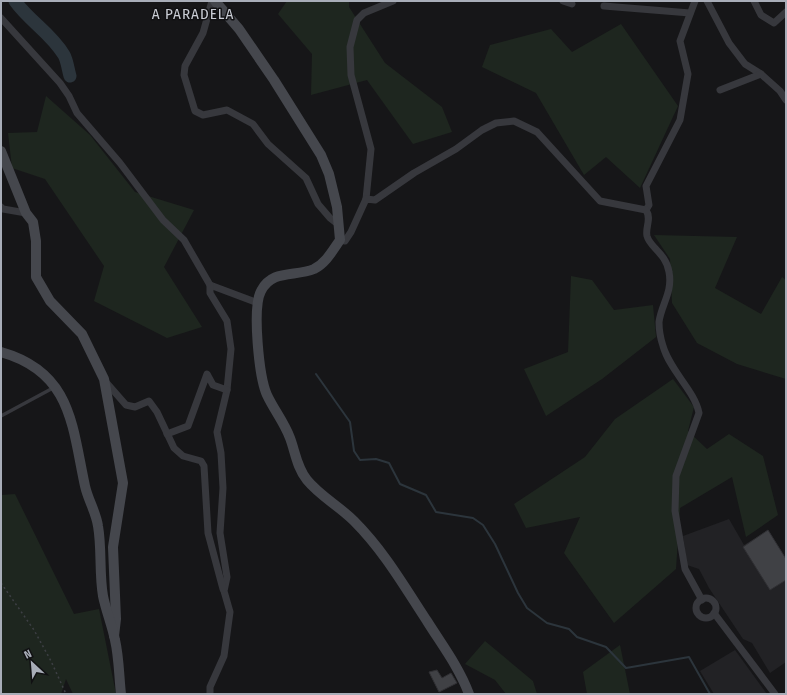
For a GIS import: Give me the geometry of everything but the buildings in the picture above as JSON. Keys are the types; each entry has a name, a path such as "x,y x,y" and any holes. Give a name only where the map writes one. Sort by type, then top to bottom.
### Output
{"street":[{"path":"212,1 203,33 185,66 184,75 195,111 204,115 227,110 253,124 268,144 306,178 318,204 330,218 339,225"},
{"path":"215,1 239,29 313,139 329,174 339,225 340,240 327,259 315,268 302,272 276,276 268,281 261,292 258,302 258,347 262,381 267,395 290,437 300,467 306,479 353,520 372,540 390,564 454,662 469,694"},
{"path":"340,240 345,241 351,232 366,199 371,149 351,75 350,47 356,20 364,13 392,1"},
{"path":"563,1 572,4"},
{"path":"695,1 680,42 688,74 680,120 646,186 649,205 646,210 649,219 647,236 651,243 664,257 670,273 669,294 659,322 663,346 674,371 698,405 700,413 676,476 675,511 685,569 702,600"},
{"path":"707,1 729,43 745,64 761,74 780,91 786,100"},
{"path":"754,1 761,15 774,23 786,12"},
{"path":"604,6 690,13"},
{"path":"1,18 60,83 69,96 77,113 120,163 163,220 184,240 210,285 210,293 227,321 232,349 227,390 217,432 221,454 223,488 220,533 227,577 224,591"},
{"path":"720,90 761,74"},
{"path":"366,199 375,200 414,173 456,149 482,130 496,123 514,121 537,132 600,201 646,210"},
{"path":"1,151 26,214 33,222 36,241 36,277 50,301 82,334 104,379 126,406 135,407 148,401 157,412 174,448 183,456 201,461 204,466 208,533 230,612 224,656 210,687 210,694"},
{"path":"1,207 3,209 26,214"},
{"path":"210,285 258,302"},
{"path":"1,352 14,356 38,371 55,387 64,401 74,428 86,488 98,526 103,596 114,636 121,694"},
{"path":"167,434 188,426 207,374 213,385 227,390"},
{"path":"104,379 123,483 113,547 116,619 114,636"},
{"path":"708,599 713,602 716,607 714,613 709,617 700,616 696,607 702,600 708,599"},
{"path":"714,613 775,694"}],"lane":[{"path":"1,416 55,387"}],"path":[{"path":"1,583 34,630 51,661 66,694"}],"shaded area":[{"path":"287,1 349,1 349,7 385,63 442,107 452,132 413,144 367,80 311,95 312,54 278,14"},
{"path":"621,24 678,106 640,188 606,157 584,175 536,93 482,67 490,45 551,29 572,52"},
{"path":"46,96 90,135 135,192 194,210 164,267 202,327 167,338 94,301 104,266 45,179 12,168 8,133 37,132"},
{"path":"654,235 737,237 715,288 761,314 782,277 786,280 786,379 737,364 697,343 672,303 670,259"},
{"path":"571,276 592,280 614,310 653,305 656,337 602,379 546,416 524,369 568,352"},
{"path":"673,379 694,407 688,431 707,449 729,434 763,456 778,515 746,537 732,477 680,508 676,569 614,623 564,553 580,517 526,528 514,504 585,457 615,419"},
{"path":"15,494 74,614 99,609 116,694 73,694 66,679 61,694 1,694 1,495"},
{"path":"729,519 744,545 768,530 786,559 786,662 770,673 752,643 743,639 709,588 699,569 687,565 683,536"},
{"path":"485,641 533,681 537,694 506,694 495,680 465,664"},
{"path":"620,645 630,694 587,694 583,672"},
{"path":"735,650 767,694 714,694 700,671"}],"waterway":[{"path":"15,1 59,47 67,62 70,76"},
{"path":"316,374 350,422 354,451 360,460 376,459 389,463 400,484 426,495 436,512 473,518 483,525 495,544 518,593 527,608 547,623 569,629 577,637 606,647 626,668 689,657 710,694"}],"district":[{"name":"A PARADELA","path":"193,14"}]}
